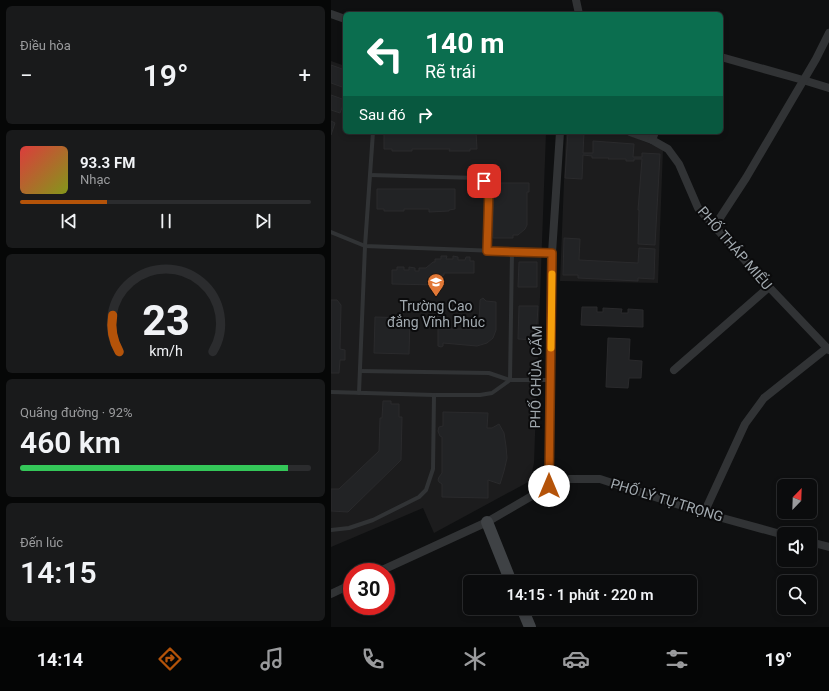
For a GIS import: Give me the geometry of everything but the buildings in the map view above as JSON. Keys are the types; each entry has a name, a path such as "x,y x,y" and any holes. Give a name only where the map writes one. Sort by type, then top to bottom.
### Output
{"street":[{"path":"576,0 579,12"},
{"path":"331,14 343,18"},
{"path":"714,227 746,178 816,59 829,33"},
{"path":"723,58 829,88"},
{"name":"PHỐ CHÙA CẤM","path":"549,486 552,253 560,134"},
{"name":"PHỐ THÁP MIẾU","path":"636,134 652,140 668,149 679,164 698,208 769,287 828,349"},
{"path":"652,140 654,134"},
{"path":"674,370 769,287"},
{"path":"704,513 745,424 764,398 828,349"},
{"name":"PHỐ LÝ TỰ TRỌNG","path":"549,486 569,479 600,479 704,513 777,533"},
{"path":"395,564 487,522 549,486"},
{"path":"487,522 508,575"},
{"path":"817,544 829,547"},
{"path":"331,594 343,588"},
{"path":"525,615 529,627"}],"lane":[{"path":"359,393 365,246 373,134"},
{"path":"370,175 478,178 484,181 489,188 487,251"},
{"path":"331,232 365,246 552,253"},
{"path":"510,380 512,251"},
{"path":"360,371 489,373 510,380 550,380"},
{"path":"331,392 480,395 492,393 510,380"},
{"path":"331,530 349,528 373,520 419,497 426,490 433,469 434,395"}],"shaded area":[{"name":"Trường Cao đẳng Vĩnh Phúc","path":"331,61 343,65 343,134 546,134 534,463 530,481 434,533 423,508 331,547"},
{"path":"566,134 626,134 663,149 658,283 560,281"}],"slow traffic":[{"path":"551,348 552,274"}],"place":[{"name":"Trường Cao đẳng Vĩnh Phúc","path":"436,297"}],"route":[{"path":"484,181 489,188 487,251 552,253 549,486"}]}
